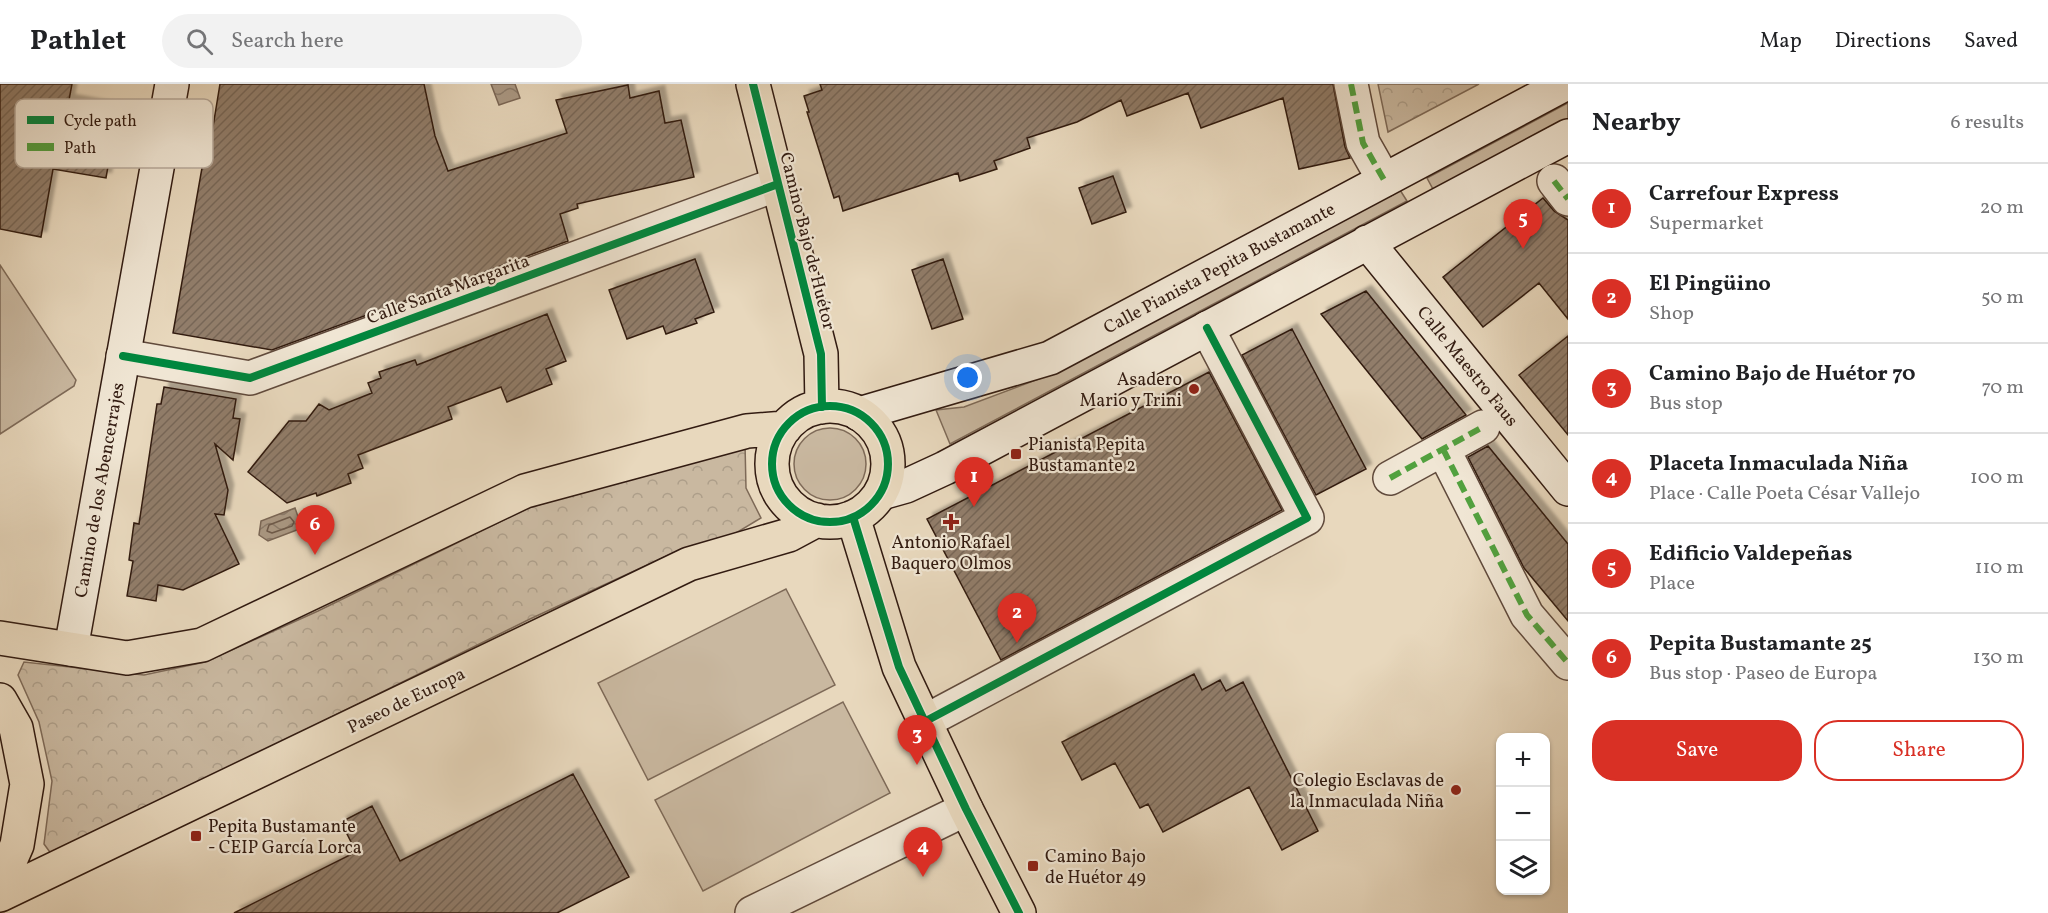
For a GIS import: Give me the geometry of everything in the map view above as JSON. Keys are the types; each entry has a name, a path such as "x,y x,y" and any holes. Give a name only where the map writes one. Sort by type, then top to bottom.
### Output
{"main road":[{"name":"Camino Bajo de Huétor","path":"753,84 821,354 822,407"},
{"path":"822,407 847,408 859,414 876,428 887,449 888,472 880,493 870,506 853,517 835,521 817,520 794,509 782,494 774,477 774,452 785,428 795,418 822,407"},
{"path":"0,638 127,658 202,645 525,491 747,431 785,428"},
{"path":"853,517 883,624 899,667 966,809 1019,913"},
{"name":"Paseo de Europa","path":"0,895 689,564 789,535 817,520"},
{"path":"0,700 16,728 27,784 17,845 0,884"}],"street":[{"name":"Camino de los Abencerrajes","path":"169,99 172,84"},
{"path":"1351,84 1363,143 1384,180"},
{"name":"Calle Pianista Pepita Bustamante","path":"859,414 1050,358 1565,84"},
{"path":"880,493 906,486 945,468 1568,136"},
{"name":"Camino de los Abencerrajes","path":"71,649 157,168"},
{"name":"Calle Santa Margarita","path":"123,356 250,378 778,184"},
{"name":"Calle Maestro Faus","path":"1367,243 1568,489"},
{"path":"924,722 1307,518 1207,328"},
{"path":"1390,478 1483,427"},
{"path":"1443,449 1527,615 1568,663"},
{"path":"752,913 966,809"}],"green space":[{"path":"1378,84 1479,84 1388,132"},
{"path":"1568,103 1568,119 1434,191 1427,178"},
{"path":"1400,190 1407,201 950,444 936,410 964,407 1057,372"},
{"path":"0,265 76,380 74,386 0,434"},
{"path":"830,428 850,434 860,444 866,464 860,484 850,494 830,500 810,494 800,484 794,464 800,444 810,434"},
{"path":"745,444 746,488 761,518 731,536 682,549 530,619 52,855 44,844 52,781 39,722 18,675 24,662 144,675 205,662 318,611 528,508"},
{"path":"786,589 835,685 648,780 598,683"},
{"path":"843,702 890,793 703,891 655,800"}],"water":[{"path":"491,84 515,84 520,98 499,105"},
{"path":"295,508 302,528 268,541 259,535 261,521"}],"building":[{"path":"0,84 72,84 69,99 15,99 15,168 108,168 106,178 53,169 41,237 0,229"},
{"path":"220,84 424,84 435,136 448,171 567,133 556,100 628,85 630,98 659,91 665,123 681,120 694,177 577,204 578,208 560,214 568,241 272,350 173,333 202,168 213,168 213,127"},
{"path":"820,84 1333,84 1345,147 1350,158 1299,169 1283,98 1201,128 1188,93 1127,116 1121,100 1077,122 1027,138 1030,148 994,161 997,169 960,181 958,173 843,211 839,196 834,198 804,96 822,90"},
{"path":"1113,176 1126,212 1092,224 1079,188"},
{"path":"1543,198 1554,211 1568,220 1568,319 1539,283 1483,327 1443,277"},
{"path":"695,259 714,312 695,319 697,323 666,334 663,326 627,339 609,290"},
{"path":"943,259 963,319 932,329 912,270"},
{"path":"1366,291 1466,415 1422,439 1321,314"},
{"path":"547,314 566,361 546,369 552,384 507,402 501,387 448,407 452,419 358,455 363,468 348,474 351,483 317,496 316,493 287,503 248,472 289,421 306,421 319,404 329,410 372,393 368,383 381,378 379,372 415,360 417,365"},
{"path":"1292,329 1366,469 1316,495 1242,355"},
{"path":"1568,336 1568,435 1519,375"},
{"path":"1209,372 1282,510 1001,660 927,519"},
{"path":"164,387 236,399 233,418 240,419 233,460 215,444 228,490 224,515 215,514 239,564 183,590 158,585 156,601 127,596 133,561 129,560 134,523 139,524 157,404 161,404"},
{"path":"1488,446 1568,544 1568,621 1524,568 1468,457"},
{"path":"1194,674 1202,690 1220,680 1226,691 1243,682 1318,831 1282,850 1249,787 1163,832 1148,804 1140,808 1115,763 1082,780 1062,742"},
{"path":"573,774 629,877 557,913 234,913 356,852 341,822 372,806 400,861"}],"marked path":[{"path":"1351,84 1363,143 1384,180"},
{"path":"1554,181 1568,199"},
{"path":"1390,478 1483,427"},
{"path":"1443,449 1527,615 1568,663"}],"cycle path":[{"path":"753,84 821,354 822,407"},
{"path":"123,356 250,378 778,184"},
{"path":"924,722 1307,518 1207,328"},
{"path":"830,406 852,411 871,423 883,442 888,464 883,486 871,505 852,517 830,522 808,517 789,505 777,486 772,464 777,442 789,423 808,411 830,406"},
{"path":"853,517 899,667 966,809 1019,913"}],"place":[{"name":"Edificio Valdepeñas","path":"1523,249"},
{"name":"Asadero Mario y Trini","path":"1194,389"},
{"name":"Pianista Pepita Bustamante 2","path":"1016,454"},
{"name":"Carrefour Express","path":"974,507"},
{"name":"Antonio Rafael Baquero Olmos","path":"951,522"},
{"name":"Pepita Bustamante 25","path":"315,555"},
{"name":"El Pingüino","path":"1017,643"},
{"name":"Camino Bajo de Huétor 70","path":"917,765"},
{"name":"Colegio Esclavas de la Inmaculada Niña","path":"1456,790"},
{"name":"Pepita Bustamante - CEIP García Lorca","path":"196,836"},
{"name":"Camino Bajo de Huétor 49","path":"1033,866"},
{"name":"Placeta Inmaculada Niña","path":"923,877"}]}
